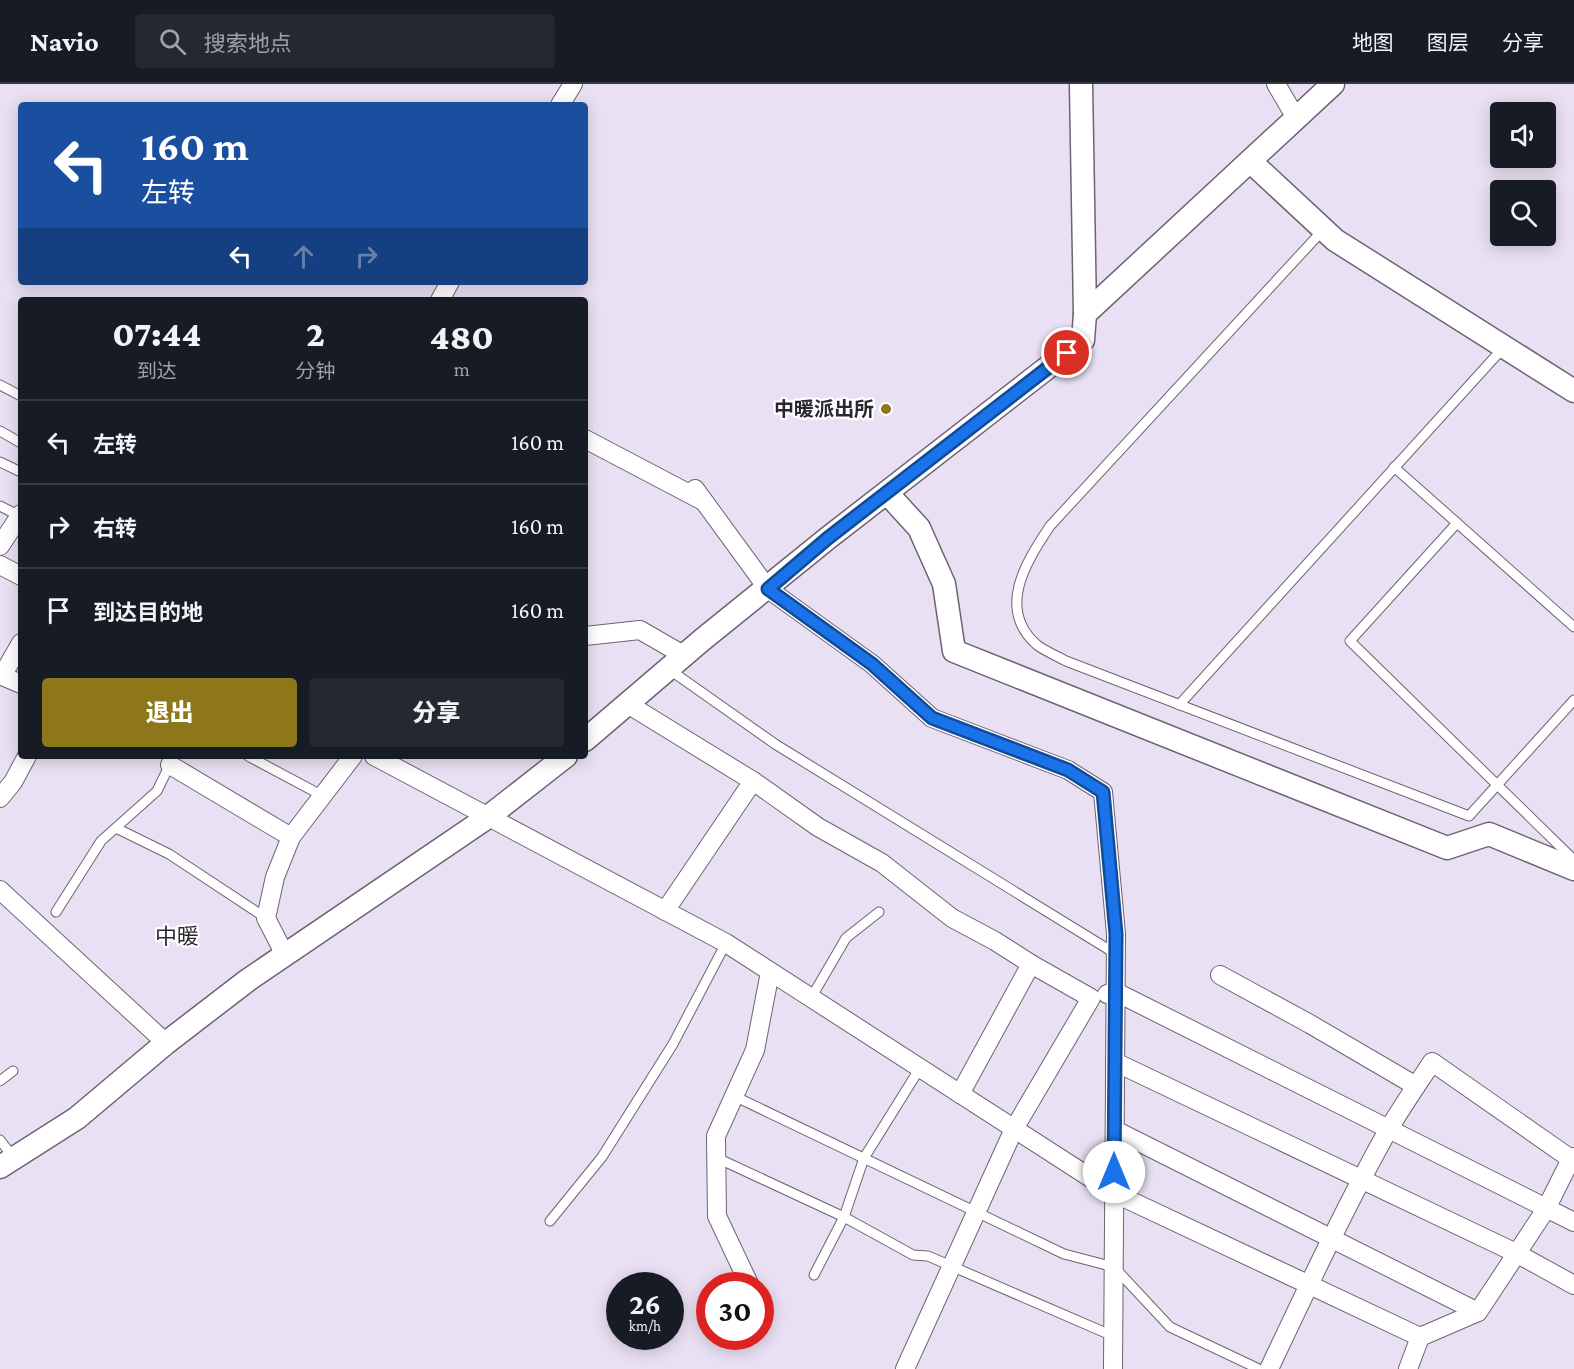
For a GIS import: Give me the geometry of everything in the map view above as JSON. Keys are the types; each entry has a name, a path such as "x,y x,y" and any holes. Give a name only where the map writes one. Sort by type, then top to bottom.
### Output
{"street":[{"path":"562,102 573,84"},
{"path":"588,737 702,640 1083,340 1085,314 1081,84"},
{"path":"1276,84 1296,118"},
{"path":"1085,314 1333,84"},
{"path":"1250,161 1335,240 1574,391"},
{"path":"588,441 700,495 768,589 872,664 932,718 1068,770 1103,792 1116,954 1113,1369"},
{"path":"887,493 919,528 944,584 954,651 1447,848 1489,834 1574,868"},
{"path":"0,546 18,518"},
{"path":"0,565 18,574"},
{"path":"588,636 640,630 676,662"},
{"path":"18,648 1,675 18,683"},
{"path":"626,703 753,781 818,827 882,863 952,918 1091,998 1116,992 1574,1222"},
{"path":"0,798 13,782 25,759"},
{"path":"285,955 266,918 275,877 291,837 351,759"},
{"path":"380,759 726,943 1114,1193 1420,1337"},
{"path":"7,1162 76,1118 166,1043 248,980 488,817 561,759"},
{"path":"172,760 291,837"},
{"path":"665,911 753,781"},
{"path":"0,890 166,1043"},
{"path":"960,1094 1031,964"},
{"path":"743,1272 717,1216 716,1136 755,1050 770,972"},
{"path":"1220,975 1416,1086"},
{"path":"905,1369 1014,1129 1091,998"},
{"path":"1115,1062 1516,1252 1574,1285"},
{"path":"1269,1369 1330,1238 1361,1179 1388,1129 1432,1062 1573,1158 1546,1209 1478,1312 1420,1337 1408,1369"},
{"path":"1115,1130 1478,1312"}],"lane":[{"path":"1323,230 1050,526 1029,557 1016,596 1019,623 1038,645 1066,661 1469,816 1574,700"},
{"path":"1179,705 1504,347"},
{"path":"0,385 18,394"},
{"path":"0,431 18,440"},
{"path":"0,462 18,471"},
{"path":"1394,467 1574,627"},
{"path":"0,506 18,514"},
{"path":"1457,523 1350,641 1574,860"},
{"path":"676,662 775,744 1116,954"},
{"path":"254,759 323,796"},
{"path":"56,912 101,841 157,791 172,760"},
{"path":"116,828 169,854 266,918"},
{"path":"811,998 846,938 879,912"},
{"path":"550,1221 602,1156 673,1044 726,943"},
{"path":"814,1275 844,1217 864,1158 920,1068"},
{"path":"0,1082 13,1071"},
{"path":"734,1096 1064,1254 1114,1267 1170,1326 1259,1369"},
{"path":"0,1140 7,1162"},
{"path":"717,1158 844,1217 913,1255 928,1256 1113,1336"}],"place":[{"name":"中暖派出所","path":"886,409"}],"district":[{"name":"中暖","path":"177,936"}],"route":[{"path":"1067,353 828,538 768,589 872,664 932,718 1068,770 1103,792 1116,934 1114,1172"}]}
